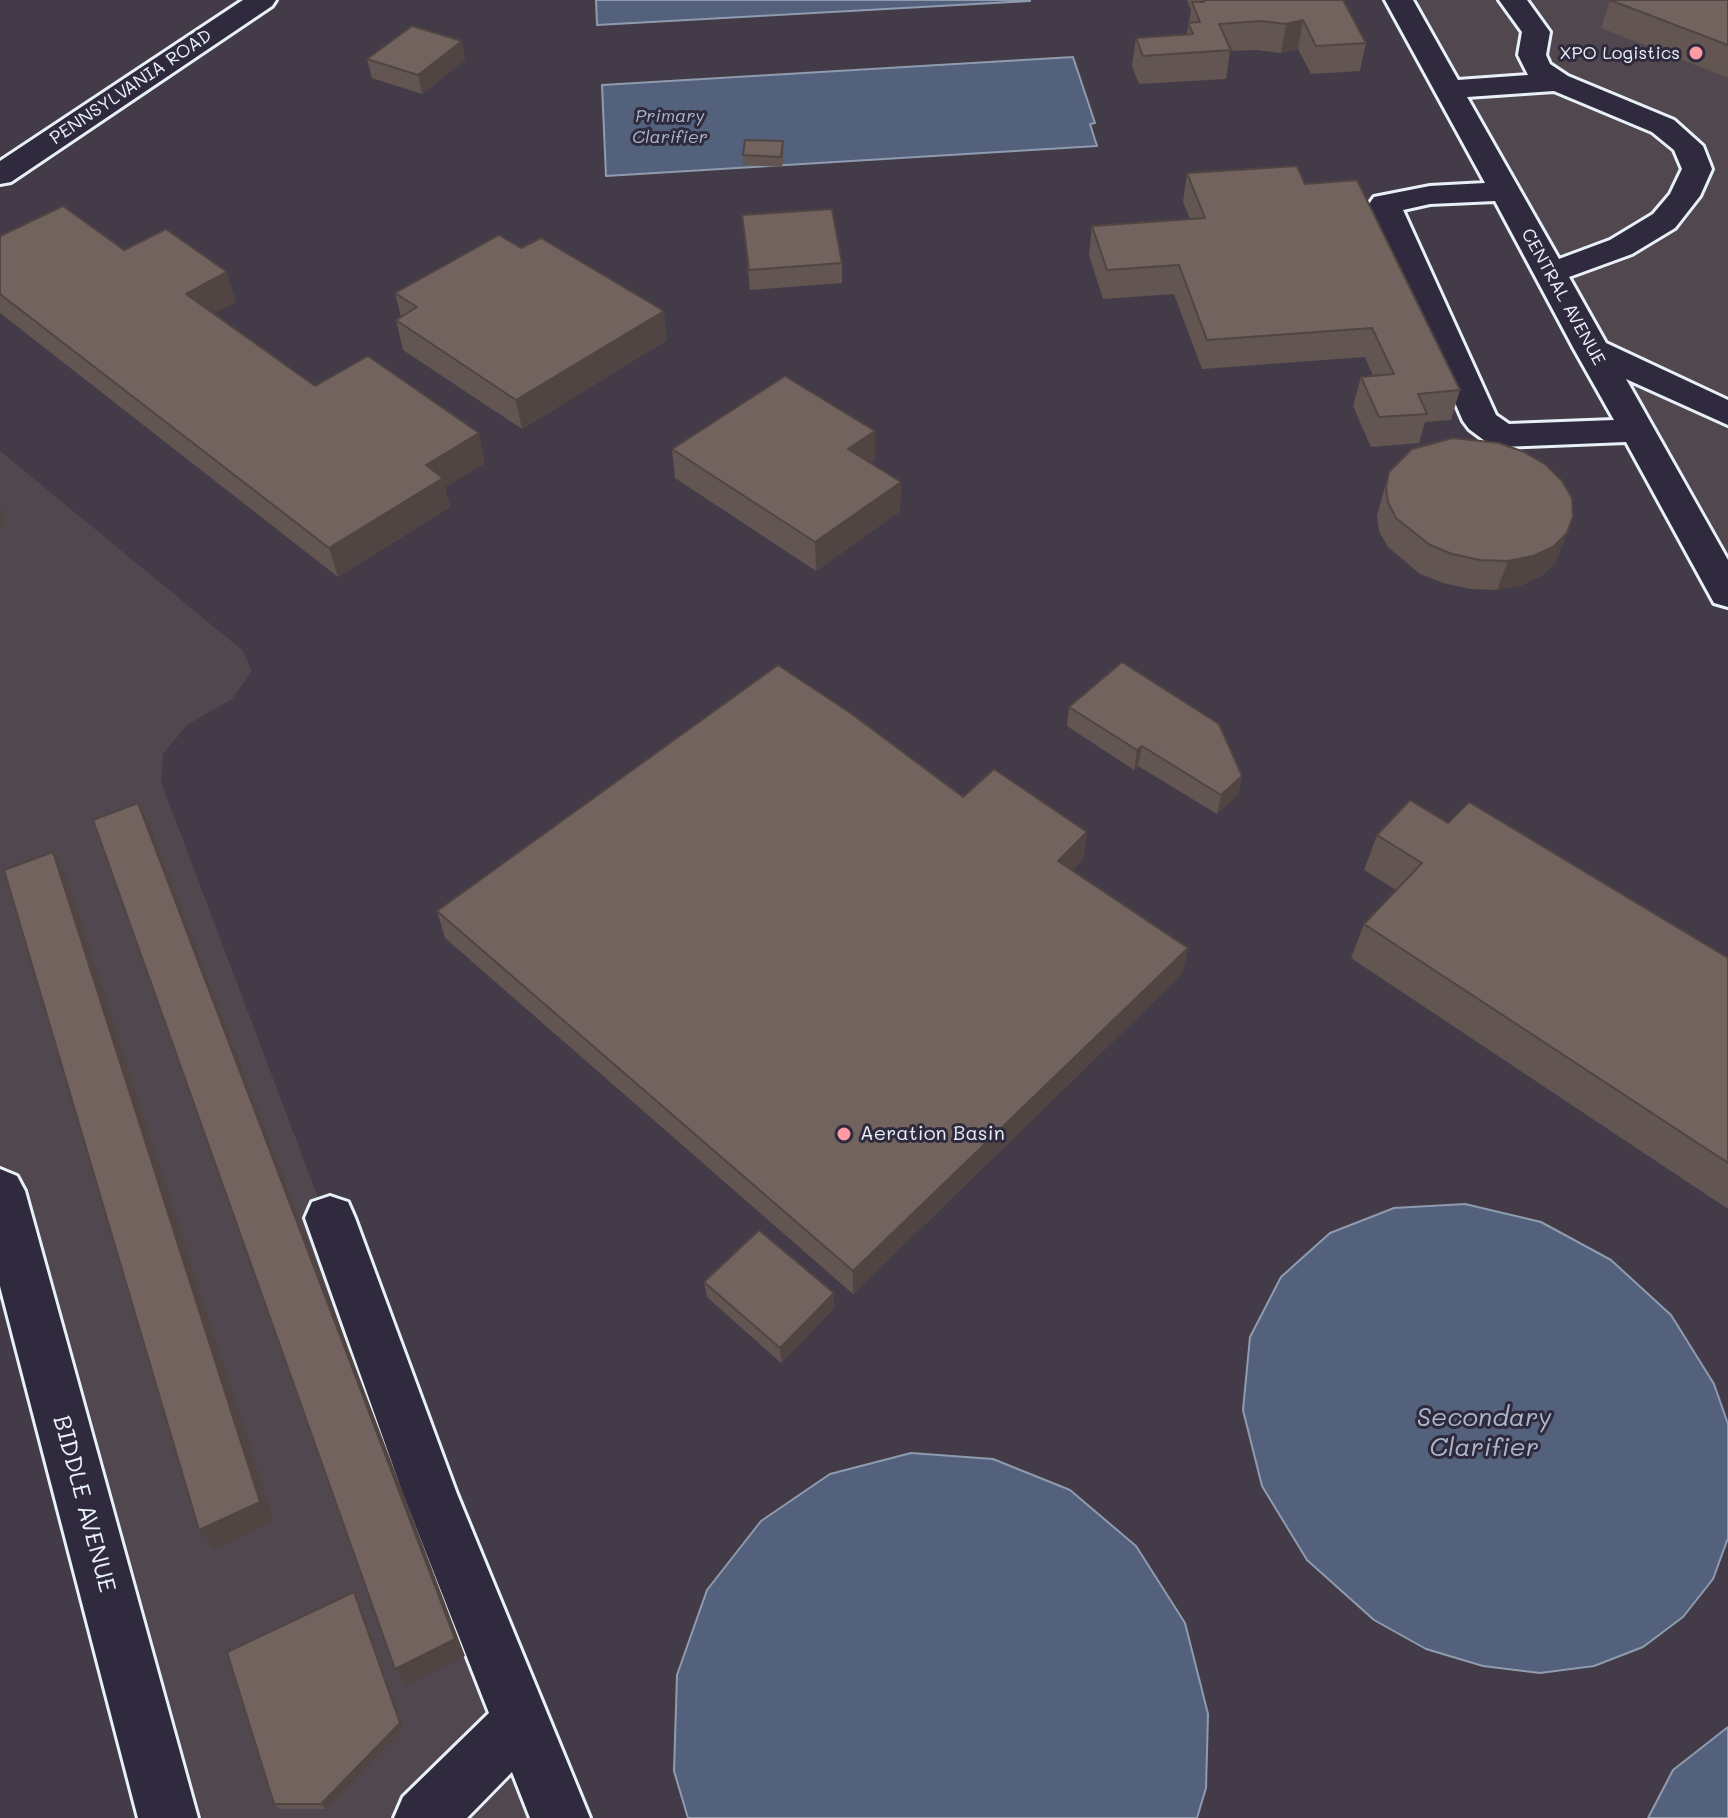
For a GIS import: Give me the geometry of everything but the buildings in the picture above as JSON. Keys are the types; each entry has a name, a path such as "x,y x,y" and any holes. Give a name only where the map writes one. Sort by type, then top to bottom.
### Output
{"street":[{"name":"PENNSYLVANIA ROAD","path":"0,175 262,0"},
{"name":"CENTRAL AVENUE","path":"1399,0 1728,594"},
{"path":"1513,0 1536,32 1532,55 1538,69 1558,82 1663,126 1688,146 1697,169 1684,196 1664,221 1621,247 1550,273"},
{"path":"1448,89 1558,82"},
{"path":"1504,191 1430,195 1385,204 1481,421 1502,436 1636,430"},
{"path":"1591,349 1728,414"},
{"name":"BIDDLE AVENUE","path":"0,1191 168,1818"},
{"path":"330,1218 430,1494 560,1818"},
{"path":"424,1818 523,1720"}],"shaded area":[{"path":"1399,0 1728,0 1728,594"},
{"path":"0,451 242,650 252,671 232,699 187,725 163,754 161,782 430,1494 560,1818 168,1818 0,1189"}],"water":[{"path":"596,0 1030,0 1030,1 597,25"},
{"name":"Primary Clarifier","path":"1073,57 1095,123 1090,124 1097,146 606,176 602,85"},
{"name":"Secondary Clarifier","path":"1465,1204 1541,1222 1611,1260 1671,1315 1714,1384 1728,1424 1728,1538 1713,1579 1683,1617 1643,1647 1594,1666 1540,1673 1483,1666 1426,1649 1374,1620 1307,1560 1262,1486 1243,1410 1250,1337 1281,1277 1330,1233 1394,1208"},
{"path":"911,1453 993,1459 1070,1490 1136,1546 1185,1623 1208,1714 1206,1788 1197,1818 688,1818 674,1771 677,1675 707,1590 761,1521 830,1474"},
{"path":"1728,1727 1728,1818 1648,1818 1673,1770"}],"place":[{"name":"XPO Logistics","path":"1696,53"},
{"name":"Aeration Basin","path":"844,1134"}]}
